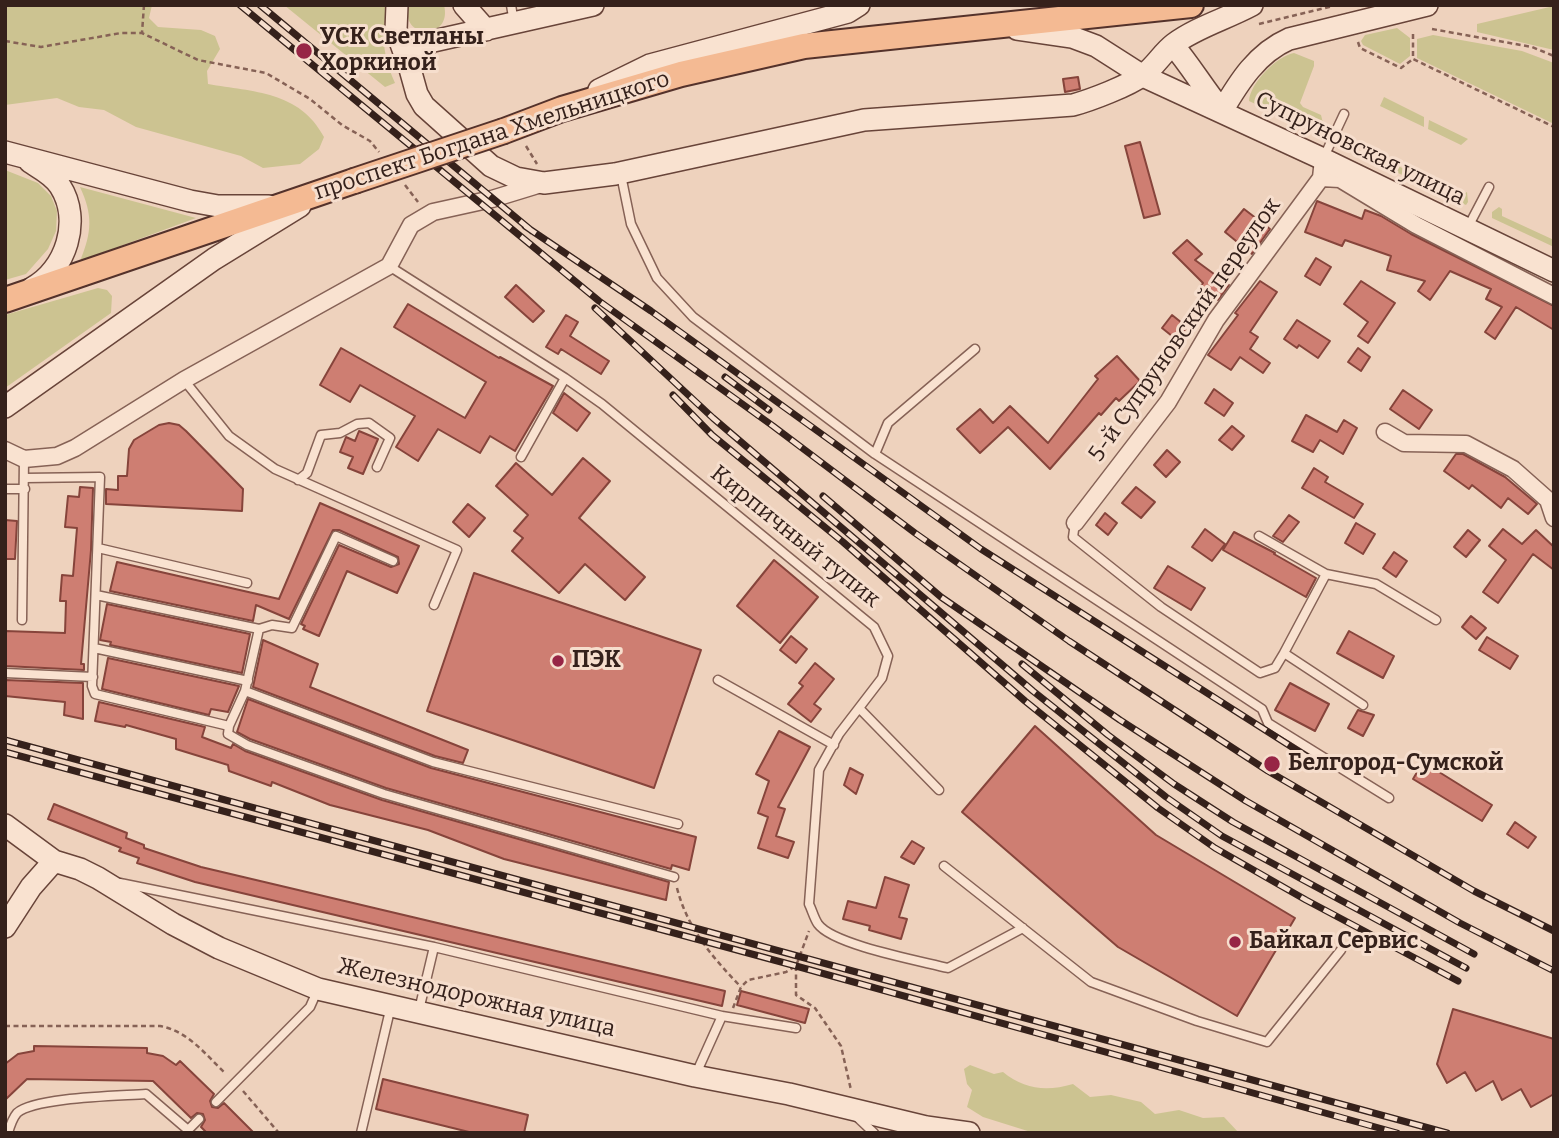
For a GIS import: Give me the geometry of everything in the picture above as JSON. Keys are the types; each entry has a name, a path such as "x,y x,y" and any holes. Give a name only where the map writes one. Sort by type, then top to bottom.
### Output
{"main road":[{"name":"проспект Богдана Хмельницкого","path":"10,299 562,109 681,74 804,46 1191,5"}],"street":[{"path":"397,5 397,30 417,94 424,106 491,166 516,178 546,174 620,172 864,120 1073,105 1143,76 1173,45 1204,26 1253,15"},
{"path":"464,5 486,30"},
{"path":"410,69 429,43 486,30 513,15 593,5"},
{"path":"562,109 650,65 848,12 859,5"},
{"path":"1072,5 1103,16"},
{"path":"1173,45 1191,65 1222,111 1241,79 1273,46 1289,39 1427,5"},
{"name":"Супруновская улица","path":"995,25 1072,37 1096,46 1143,76 1222,111 1322,168 1467,230 1554,271"},
{"path":"1096,46 1110,63 1109,85 1103,93"},
{"path":"5,152 190,201 232,207 278,205"},
{"path":"5,152 29,161 48,173 60,187 70,215 67,243 56,267 47,278 10,299"},
{"path":"1322,168 1416,225 1554,296"},
{"name":"5-й Супруновский переулок","path":"1075,523 1168,401 1216,320 1322,168"},
{"path":"5,450 24,459 57,456 75,449 184,380 389,266 411,225 433,212 492,199 546,174"},
{"path":"5,407 214,259 323,192"},
{"path":"1384,432 1404,443 1466,444 1513,469 1548,500 1554,518"},
{"name":"Железнодорожная улица","path":"5,824 54,861 98,878 173,924 219,948 318,989 695,1076 789,1094 928,1130 969,1133"},
{"path":"7,920 30,887 54,861"}],"lane":[{"path":"1322,168 1344,114"},
{"path":"620,172 631,224 657,278 693,317 875,454 1262,709 1268,723 1389,798"},
{"path":"1467,230 1489,187"},
{"name":"Кирпичный тупик","path":"389,266 602,404 874,627 888,656 882,678 819,769 809,904"},
{"path":"875,454 888,423 975,349"},
{"path":"521,457 565,378"},
{"path":"184,380 229,436 275,469 457,550 434,605"},
{"path":"298,480 307,473 321,435 341,433 357,424 369,423 390,438 377,467"},
{"path":"22,620 24,459"},
{"path":"25,478 100,477 93,677 95,694 229,726"},
{"path":"5,489 25,489"},
{"path":"1075,523 1073,537 1161,607 1260,673 1275,667 1326,575"},
{"path":"96,595 259,629 272,625 292,628 336,536 393,561"},
{"path":"1259,536 1326,575 1376,584 1436,620"},
{"path":"98,548 247,583"},
{"path":"259,629 246,691 229,726 228,734 247,745 384,793 674,877"},
{"path":"94,648 248,681"},
{"path":"1284,653 1363,705"},
{"path":"5,673 93,677"},
{"path":"718,680 834,745"},
{"path":"246,691 433,762 678,824"},
{"path":"859,708 939,790"},
{"path":"944,866 1091,982 1197,1021 1267,1042 1341,950"},
{"path":"98,878 434,947 722,1016 796,1028"},
{"path":"809,904 818,924 828,933 899,956 948,968 1023,928"},
{"path":"419,1012 434,947"},
{"path":"216,1102 310,1007 318,989"},
{"path":"364,1132 391,1005"},
{"path":"695,1076 722,1016"},
{"path":"8,1133 10,1123 17,1113 27,1108 81,1098 146,1094 188,1131 199,1119"},
{"path":"848,1108 874,1133"}],"path":[{"path":"142,33 144,5"},
{"path":"1253,15 1333,6"},
{"path":"1432,29 1532,47 1554,56"},
{"path":"5,41 41,47 121,33 142,33 198,60 266,74 310,99 342,125 370,141 378,152"},
{"path":"1413,34 1413,59"},
{"path":"1356,39 1360,48 1401,68 1413,59"},
{"path":"1413,59 1554,127"},
{"path":"525,145 546,174"},
{"path":"403,183 420,205 433,212"},
{"path":"674,877 681,905 700,940 741,987"},
{"path":"809,904 810,931 796,966 796,995 815,1008 841,1046 852,1088 848,1108"},
{"path":"722,1016 733,1008 741,987 748,980 786,972 796,966"},
{"path":"5,1026 171,1028 187,1038 235,1082 279,1133"}],"shaded area":[{"path":"5,5 152,5 149,18 158,27 201,30 215,36 220,49 207,71 208,84 258,92 289,102 314,122 324,137 319,149 300,164 263,168 241,156 136,127 104,110 79,107 57,98 5,105"},
{"path":"284,5 387,5 384,45 395,83 385,87"},
{"path":"409,5 444,5 445,17 441,25 434,30 418,30 408,17"},
{"path":"1554,6 1554,50 1477,32 1477,24"},
{"path":"1397,28 1410,38 1410,56 1400,64 1363,45 1361,41 1365,35"},
{"path":"1433,35 1522,51 1554,63 1554,124 1417,58 1417,39"},
{"path":"1294,53 1314,61 1300,103 1321,115 1324,127 1317,133 1249,101 1254,86 1266,71 1280,59"},
{"path":"1384,97 1424,117 1424,127 1380,106"},
{"path":"1429,120 1468,139 1461,145 1428,129"},
{"path":"1365,150 1460,196 1467,192 1468,202 1466,205 1362,156"},
{"path":"5,170 38,183 51,196 57,211 56,231 48,249 26,274 5,280"},
{"path":"80,187 196,218 80,261 89,232 89,215"},
{"path":"1499,207 1502,209 1502,216 1554,240 1554,247 1492,218 1492,212"},
{"path":"98,288 107,290 112,296 111,313 5,388 5,315"},
{"path":"970,1065 994,1074 1003,1072 1019,1082 1036,1087 1054,1088 1073,1084 1090,1097 1111,1095 1141,1102 1155,1114 1179,1110 1203,1118 1224,1117 1239,1133 1034,1133 983,1117 967,1107 972,1090 967,1084 964,1069"}],"building":[{"path":"1078,77 1080,89 1065,92 1063,79"},
{"path":"1140,142 1160,214 1144,218 1125,146"},
{"path":"1317,201 1362,219 1365,210 1381,216 1411,234 1554,306 1554,330 1516,307 1495,339 1485,332 1502,307 1486,299 1491,289 1450,271 1430,300 1418,291 1425,281 1387,270 1391,256 1345,240 1342,246 1305,232"},
{"path":"1244,209 1270,229 1252,254 1225,232"},
{"path":"1187,240 1202,254 1195,260 1229,285 1218,300 1200,287 1203,283 1173,253"},
{"path":"1316,258 1331,267 1320,285 1305,276"},
{"path":"1260,281 1277,292 1250,332 1258,337 1250,349 1270,363 1263,373 1240,357 1231,370 1208,355"},
{"path":"1361,281 1395,303 1368,343 1358,336 1368,322 1344,304"},
{"path":"516,285 544,311 533,322 505,297"},
{"path":"408,304 499,358 553,386 515,451 490,436 480,453 438,429 418,461 396,447 415,416 360,385 350,402 320,385 341,348 465,418 486,382 394,327"},
{"path":"566,315 578,322 570,336 609,361 601,374 561,349 558,354 546,347"},
{"path":"1172,315 1187,327 1177,340 1162,328"},
{"path":"1297,320 1330,341 1318,358 1284,339"},
{"path":"1358,348 1370,357 1361,371 1348,362"},
{"path":"1117,356 1140,381 1119,401 1116,398 1101,415 1099,413 1050,469 1008,427 980,453 957,429 980,409 993,423 1010,406 1048,443 1098,379 1095,376"},
{"path":"1214,389 1233,403 1224,416 1205,403"},
{"path":"1403,390 1432,410 1419,429 1390,409"},
{"path":"564,393 590,413 577,431 553,413"},
{"path":"1306,415 1337,432 1344,420 1357,428 1343,454 1320,440 1313,452 1292,441"},
{"path":"159,425 179,425 186,431 243,489 242,511 106,504 106,489 118,490 118,476 127,476 129,449 134,440"},
{"path":"1232,426 1244,436 1232,450 1219,440"},
{"path":"359,431 378,439 363,474 348,468 353,457 340,452 346,437 355,441"},
{"path":"1167,450 1180,462 1166,477 1154,465"},
{"path":"1456,454 1463,454 1505,477 1537,504 1528,514 1508,498 1501,508 1472,485 1469,489 1444,471"},
{"path":"583,458 610,481 579,518 645,577 625,600 585,564 559,593 512,551 523,538 514,531 528,515 496,486 516,463 552,495"},
{"path":"1314,468 1328,477 1325,482 1363,504 1354,518 1302,488"},
{"path":"80,487 93,488 91,550 81,664 84,664 84,670 5,666 5,631 65,633 66,601 60,601 62,575 73,576 77,528 65,527 68,496 79,497"},
{"path":"1136,487 1155,502 1141,518 1122,503"},
{"path":"320,503 419,546 397,593 347,571 319,636 303,629 305,626 301,624 339,545 391,567 399,564 398,557 339,530 333,530 289,619 256,605 253,621 110,591 117,562 279,599"},
{"path":"468,504 485,518 469,537 453,522"},
{"path":"1105,513 1117,523 1108,535 1096,525"},
{"path":"1289,515 1299,522 1283,542 1273,536"},
{"path":"5,520 17,521 15,559 5,559"},
{"path":"1356,523 1375,534 1363,554 1345,543"},
{"path":"1205,529 1225,544 1212,561 1192,547"},
{"path":"1503,529 1522,544 1536,530 1554,547 1554,570 1533,554 1498,603 1483,592 1506,560 1489,546"},
{"path":"1468,530 1480,540 1466,557 1454,547"},
{"path":"1234,532 1316,578 1306,597 1223,550"},
{"path":"1394,552 1407,561 1396,577 1383,568"},
{"path":"774,560 818,597 780,643 737,606"},
{"path":"1168,566 1205,588 1191,610 1154,588"},
{"path":"474,573 701,650 654,788 427,711"},
{"path":"107,604 250,634 242,673 110,645 111,642 100,640"},
{"path":"1471,616 1486,628 1476,639 1462,627"},
{"path":"1349,631 1394,656 1383,678 1337,653"},
{"path":"791,636 807,649 796,663 780,650"},
{"path":"1487,637 1518,656 1510,669 1479,650"},
{"path":"263,640 318,664 310,687 468,750 463,763 435,756 253,687"},
{"path":"108,658 239,686 228,712 211,709 209,715 102,689"},
{"path":"815,663 834,679 814,704 821,709 811,722 788,704 803,686 799,683"},
{"path":"5,680 83,683 83,719 64,715 65,702 5,696"},
{"path":"1290,683 1329,704 1315,731 1275,710"},
{"path":"248,699 431,768 696,837 689,870 672,865 671,869 386,788 250,739 237,732"},
{"path":"99,702 205,727 202,737 231,748 233,744 245,751 382,800 669,882 666,900 504,859 428,830 330,805 272,782 271,786 229,771 228,765 176,749 176,739 126,725 125,727 95,721"},
{"path":"1358,710 1374,715 1363,736 1348,728"},
{"path":"1035,726 1156,835 1295,918 1237,1016 1118,947 962,812"},
{"path":"779,731 810,747 778,807 785,809 776,836 794,842 788,858 758,848 768,817 758,813 769,781 756,774"},
{"path":"1423,762 1492,805 1482,821 1413,779"},
{"path":"850,768 863,775 856,794 844,785"},
{"path":"54,804 127,833 126,838 144,845 144,848 201,867 725,991 722,1006 195,882 137,863 139,858 119,851 121,848 48,819"},
{"path":"1515,822 1536,837 1528,848 1507,834"},
{"path":"912,841 924,848 914,864 901,857"},
{"path":"885,877 909,885 899,917 907,919 901,939 869,930 870,926 843,919 848,901 876,908"},
{"path":"741,991 809,1009 805,1023 737,1005"},
{"path":"1453,1009 1554,1039 1554,1094 1531,1107 1521,1089 1502,1100 1493,1081 1476,1091 1465,1072 1447,1083 1437,1064"},
{"path":"34,1046 147,1048 147,1053 163,1056 176,1065 180,1061 214,1094 210,1101 212,1107 218,1108 224,1103 254,1133 207,1133 201,1127 205,1120 203,1114 197,1113 191,1118 153,1081 27,1079 5,1100 5,1064 18,1054 34,1051"},
{"path":"383,1079 528,1115 524,1133 473,1133 376,1109"}],"railway":[{"path":"240,5 599,301 773,426 915,533 1069,641 1268,771 1474,891 1554,931"},
{"path":"260,5 532,231"},
{"path":"525,226 651,311 981,549 1317,763"},
{"path":"595,308 713,418 1033,691 1166,797 1222,836 1466,968"},
{"path":"725,377 769,410"},
{"path":"673,395 712,435 843,542 1025,701 1158,808 1215,848 1458,981"},
{"path":"823,496 941,597 1120,720 1246,801 1460,923 1554,971"},
{"path":"1022,664 1108,735 1174,784 1233,822 1474,954"},
{"path":"5,740 1447,1133"},
{"path":"5,752 796,966 1397,1133"}],"place":[{"name":"УСК Светланы Хоркиной","path":"304,51"},
{"name":"ПЭК","path":"558,661"},
{"name":"Белгород-Сумской","path":"1272,764"},
{"name":"Байкал Сервис","path":"1235,942"}]}
